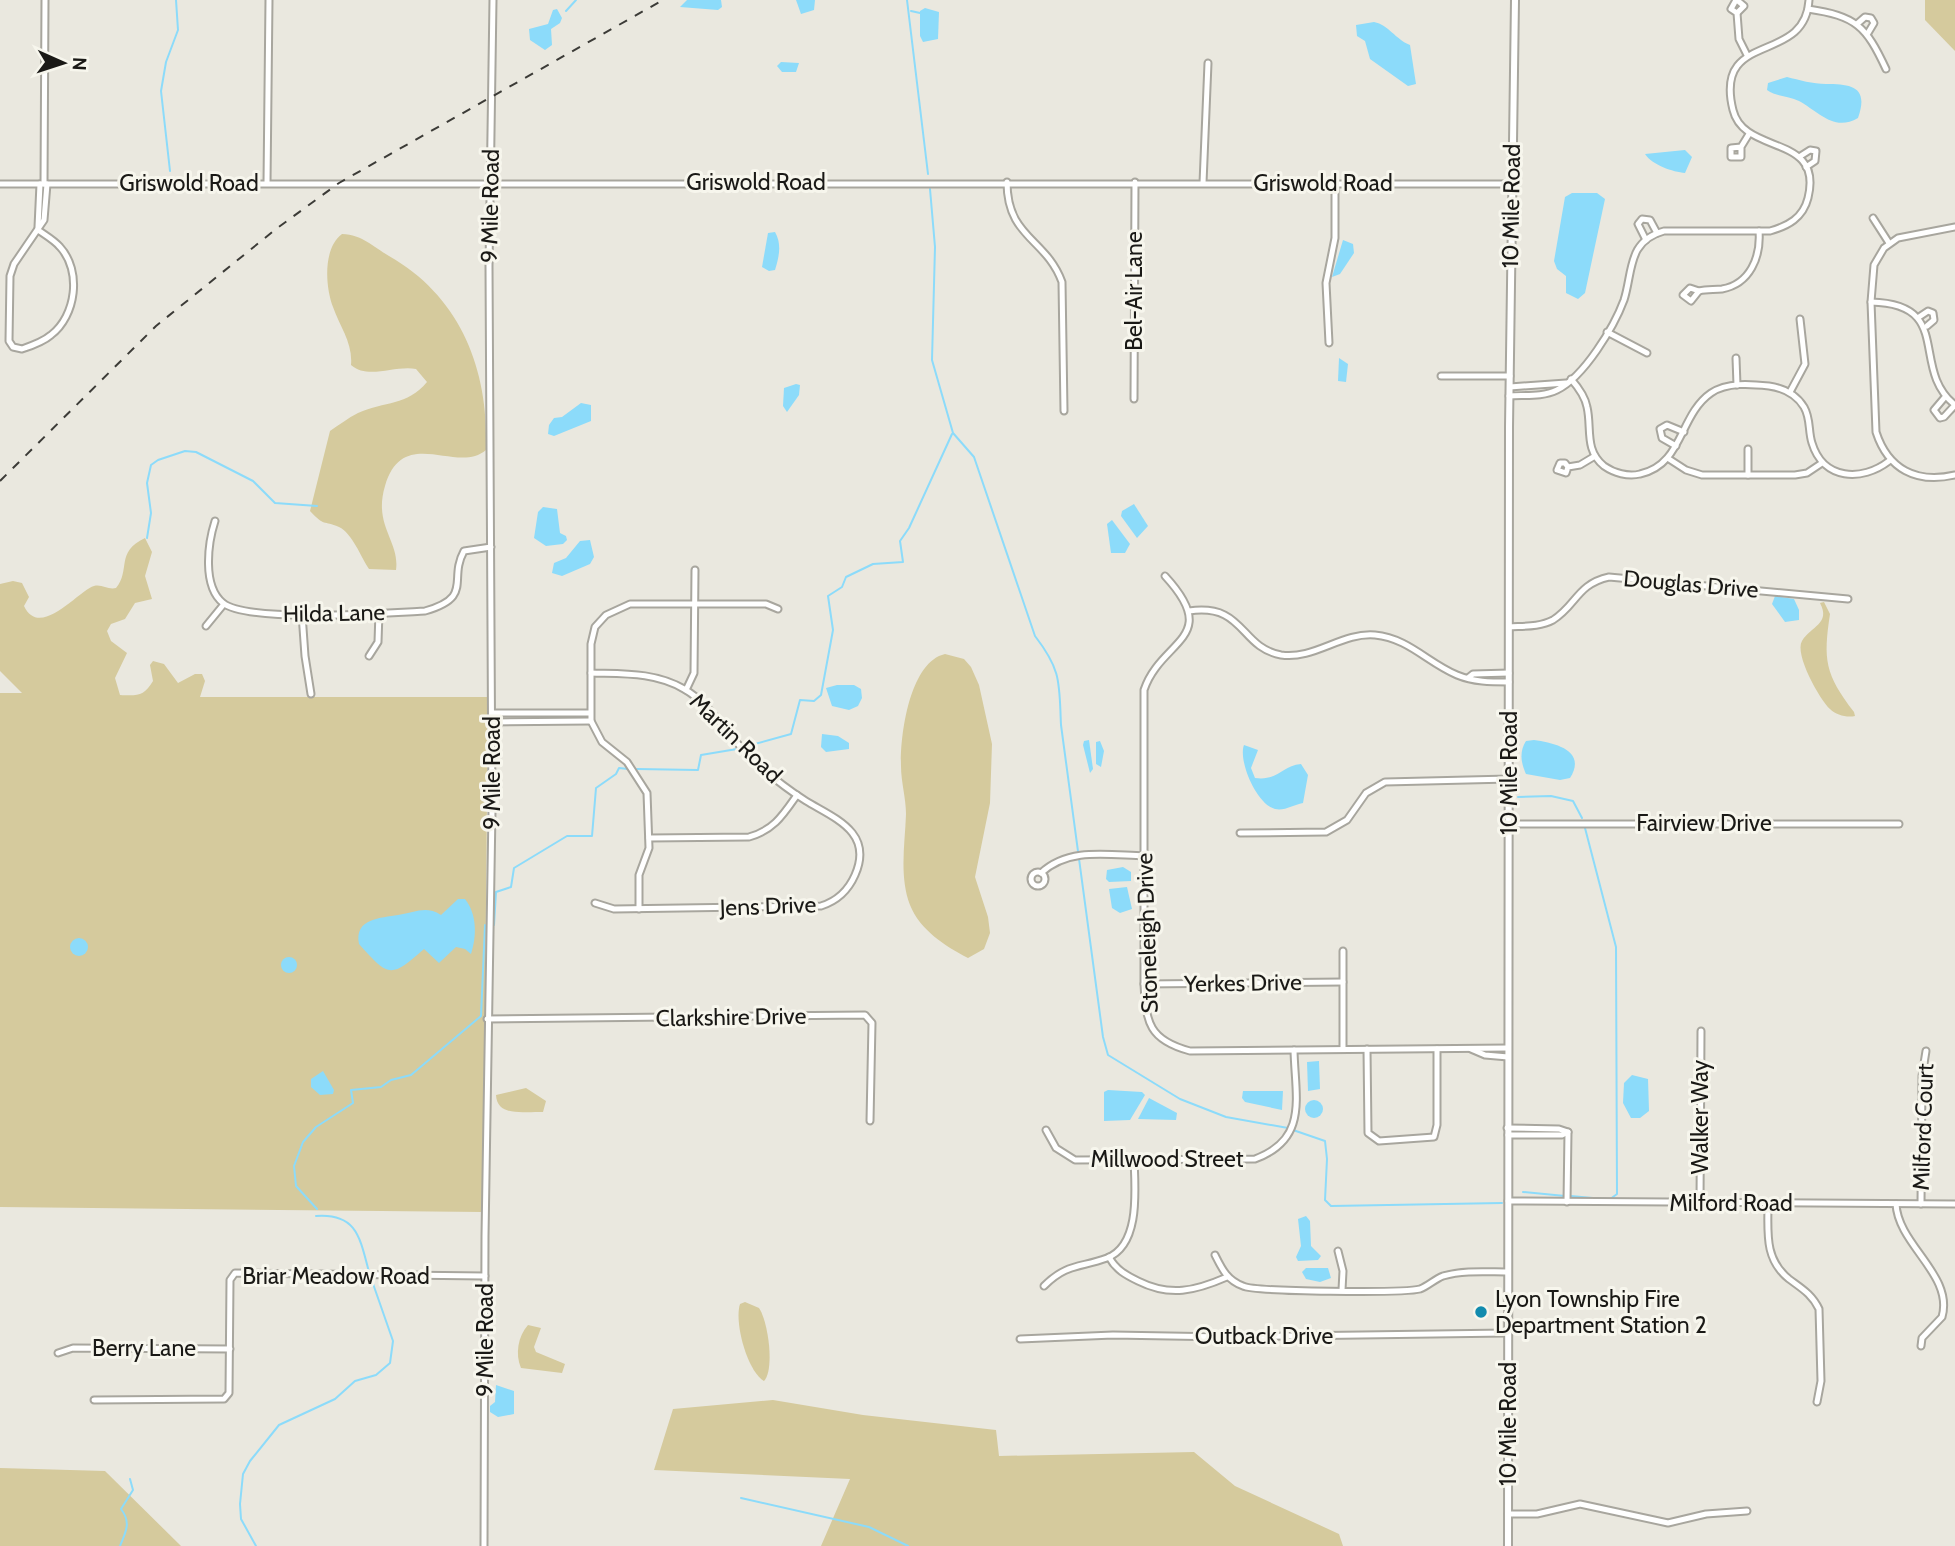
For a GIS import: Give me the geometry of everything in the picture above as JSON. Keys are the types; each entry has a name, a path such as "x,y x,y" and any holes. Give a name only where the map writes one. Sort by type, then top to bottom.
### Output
{"main road":[{"name":"10 Mile Road","path":"1508,1546 1509,396 1515,0"}],"street":[{"path":"38,230 60,247 70,264 74,285 72,302 65,320 51,336 22,349 13,347 9,341 10,276 14,264 38,230 44,184 45,0"},
{"name":"9 Mile Road","path":"484,1546 487,1019 492,722 490,183 493,0"},
{"path":"1737,13 1731,9 1736,0 1744,6 1737,13 1739,38 1747,55"},
{"path":"1509,396 1542,394 1569,381 1590,360 1624,300 1631,259 1646,240 1657,233 1759,231 1787,226 1800,216 1810,191 1806,166 1799,157 1781,145 1749,134 1736,119 1731,93 1736,69 1747,55 1790,38 1803,24 1809,0"},
{"path":"267,183 270,1"},
{"path":"1808,9 1842,16 1857,23 1868,33 1886,69"},
{"path":"1857,23 1865,17 1871,18 1874,23 1868,33"},
{"path":"1203,183 1208,63"},
{"path":"1741,147 1749,134"},
{"path":"1799,157 1810,150 1815,151 1818,157 1806,166"},
{"path":"1007,182 1008,203 1014,219 1053,264 1062,282 1064,411"},
{"name":"Bel-Air Lane","path":"1134,399 1135,182"},
{"name":"Griswold Road","path":"0,184 1511,184"},
{"path":"1329,343 1326,283 1335,238 1335,184"},
{"path":"1872,218 1889,243"},
{"path":"1646,240 1639,228 1642,219 1650,220 1657,233"},
{"path":"1955,227 1898,238 1889,243 1874,265 1871,302 1876,432 1889,461 1915,475 1955,475"},
{"path":"1699,291 1725,288 1746,276 1758,253 1759,231"},
{"path":"1871,302 1897,304 1919,317 1927,326 1933,350 1934,373 1945,397"},
{"path":"1919,317 1928,311 1933,313 1934,320 1927,326"},
{"path":"1790,392 1805,363 1800,319"},
{"path":"1606,332 1647,353"},
{"path":"1736,358 1737,385"},
{"path":"1441,376 1510,376"},
{"path":"1510,387 1569,381"},
{"path":"1569,381 1587,406 1589,440 1595,456 1606,467 1631,475 1660,467 1669,459 1699,406 1711,393 1737,385 1771,386 1790,392 1803,406 1808,418 1811,440 1822,463 1841,474 1866,475 1889,461"},
{"path":"1676,446 1662,438 1660,429 1667,425 1684,432"},
{"path":"1748,449 1748,475"},
{"path":"1568,467 1580,465 1595,456"},
{"path":"1669,459 1693,473 1748,475 1795,475 1807,473 1822,463"},
{"path":"205,626 224,604 211,581 210,543 215,521"},
{"name":"Hilda Lane","path":"224,604 253,614 425,611 439,607 456,592 464,551 491,547"},
{"path":"686,690 694,673 695,570"},
{"path":"1165,576 1183,597 1189,611 1216,610 1228,614 1261,645 1279,654 1297,655 1355,636 1374,635 1400,640 1457,675 1476,682 1509,682"},
{"name":"Douglas Drive","path":"1509,627 1533,626 1555,619 1584,588 1609,577 1848,599"},
{"path":"639,909 639,875 649,838 648,802 644,786 627,762 602,742 590,717 591,644 595,627 606,615 630,604 766,604 778,609"},
{"name":"Stoneleigh Drive","path":"1189,611 1185,636 1149,675 1144,690 1144,984 1146,1018 1157,1036 1172,1046 1190,1051 1508,1048"},
{"path":"369,656 378,642 379,612"},
{"path":"302,614 312,694"},
{"name":"Martin Road","path":"591,673 642,674 686,690 753,759 797,795"},
{"path":"1468,678 1474,674 1509,673"},
{"path":"492,713 590,717"},
{"path":"492,722 590,717"},
{"path":"1240,833 1326,832 1347,820 1366,793 1385,782 1509,779"},
{"path":"649,838 760,834 775,826 797,795"},
{"name":"Jens Drive","path":"595,903 614,909 811,907 836,899 850,885 857,870 856,839 844,822 797,795"},
{"name":"Fairview Drive","path":"1508,824 1899,824"},
{"path":"1041,873 1061,858 1078,855 1144,856"},
{"path":"1343,951 1343,1049"},
{"name":"Yerkes Drive","path":"1144,984 1343,982"},
{"name":"Clarkshire Drive","path":"487,1019 865,1015 872,1023 870,1121"},
{"name":"Walker Way","path":"1700,1203 1701,1031"},
{"path":"1367,1049 1368,1133 1379,1141 1434,1137 1437,1125 1437,1049"},
{"name":"Stoneleigh Drive","path":"1471,1049 1485,1055 1508,1057"},
{"name":"Millwood Street","path":"1046,1130 1056,1148 1075,1160 1255,1159 1275,1152 1287,1139 1296,1121 1294,1050"},
{"name":"Milford Court","path":"1921,1204 1922,1076 1926,1051"},
{"path":"1507,1132 1559,1129 1567,1132 1567,1202"},
{"path":"1044,1286 1056,1274 1073,1265 1109,1257 1124,1241 1134,1220 1134,1159"},
{"name":"Milford Road","path":"1507,1201 1955,1204"},
{"path":"1768,1203 1768,1241 1772,1258 1777,1268 1815,1301 1819,1309 1821,1381 1817,1402"},
{"path":"1896,1204 1900,1223 1943,1296 1942,1317 1922,1338 1921,1346"},
{"path":"1338,1251 1343,1271 1342,1290"},
{"path":"1215,1255 1227,1277 1248,1289 1298,1289 1321,1293 1342,1290 1405,1291 1421,1289 1440,1277 1457,1272 1508,1272"},
{"path":"1109,1257 1123,1273 1170,1293 1191,1290 1227,1277"},
{"name":"Briar Meadow Road","path":"94,1400 219,1401 229,1393 230,1280 235,1273 485,1276"},
{"name":"Outback Drive","path":"1020,1339 1114,1335 1226,1337 1507,1333"},
{"name":"Berry Lane","path":"58,1353 73,1348 230,1349"},
{"path":"1508,1514 1537,1514 1580,1504 1668,1523 1706,1514 1747,1511"}],"shaded area":[{"path":"1925,0 1955,0 1955,51 1925,20"},
{"path":"342,234 356,236 367,242 414,273 435,292 466,338 476,364 482,392 486,450 474,456 461,457 417,454 404,458 393,468 385,486 382,512 394,550 396,570 369,569 344,530 322,521 310,511 330,431 358,413 412,395 427,382 416,369 374,372 351,365 350,349 333,307 327,278 331,248"},
{"path":"145,538 152,552 145,576 152,599 135,603 125,619 111,624 107,631 111,641 127,653 115,678 120,695 136,695 147,690 153,681 150,665 153,661 164,664 178,683 195,674 202,674 205,681 200,697 488,697 483,1212 0,1207 0,693 22,693 0,671 0,584 13,581 22,583 29,597 24,606 31,615 40,618 49,616 94,586 116,588 123,575 130,549"},
{"path":"1824,602 1830,614 1828,666 1855,716 1842,716 1830,709 1815,687 1802,656 1802,641 1822,620 1823,610 1820,603"},
{"path":"945,654 964,659 971,667 979,685 992,744 990,803 975,877 988,917 990,933 984,949 968,958 942,943 914,914 907,894 904,871 906,814 901,752 905,719 915,685 923,670 933,660"},
{"path":"526,1088 546,1101 543,1112 514,1112 501,1107 496,1095"},
{"path":"745,1302 759,1308 765,1323 770,1356 764,1381 752,1367 740,1334 740,1304"},
{"path":"528,1325 541,1328 534,1347 536,1352 565,1364 562,1373 521,1368 518,1345"},
{"path":"773,1400 863,1415 996,1430 999,1456 1194,1452 1235,1486 1339,1534 1343,1546 821,1546 850,1479 654,1470 673,1409"},
{"path":"0,1468 105,1471 181,1546 0,1546"}],"water":[{"path":"687,0 721,0 722,7 718,10 680,7"},
{"path":"796,0 815,0 814,10 801,14"},
{"path":"925,8 939,12 938,39 923,42 920,36 920,11"},
{"path":"557,9 562,18 560,23 551,29 552,45 545,50 530,40 529,29 548,24 553,10"},
{"path":"1374,22 1410,45 1416,84 1408,86 1370,59 1365,41 1357,36 1356,25"},
{"path":"781,62 799,63 796,72 782,72 777,66"},
{"path":"1787,77 1856,89 1861,100 1858,118 1849,122 1834,122 1799,101 1767,90 1768,83"},
{"path":"1685,150 1692,157 1685,173 1663,167 1645,154"},
{"path":"1572,193 1597,193 1605,199 1585,293 1578,299 1566,293 1566,276 1557,269 1554,261 1565,197"},
{"path":"775,232 779,241 779,255 775,270 769,271 762,267 768,233"},
{"path":"1343,240 1353,244 1354,253 1340,274 1332,277"},
{"path":"1339,358 1348,364 1346,382 1338,381"},
{"path":"800,385 799,395 787,412 783,406 784,388"},
{"path":"581,403 591,405 591,421 554,436 548,434 549,425 554,418 562,417"},
{"path":"1134,504 1148,526 1137,538 1121,516 1122,511"},
{"path":"543,507 557,509 560,533 566,536 567,540 563,544 546,546 534,538 538,512"},
{"path":"1112,520 1130,544 1125,553 1111,553 1107,524"},
{"path":"590,540 594,557 590,564 562,576 552,573 554,563 566,558 580,541"},
{"path":"1775,596 1794,599 1799,610 1799,620 1785,622 1772,604"},
{"path":"854,685 861,689 862,698 858,706 849,710 832,706 826,688"},
{"path":"822,734 838,736 849,743 849,749 826,752 821,747"},
{"path":"1089,740 1093,769 1090,773 1083,745 1084,741"},
{"path":"1534,740 1560,746 1572,755 1575,761 1570,778 1560,780 1526,774 1522,749 1526,741"},
{"path":"1100,741 1104,751 1101,767 1096,764 1096,742"},
{"path":"1244,745 1258,750 1251,768 1255,778 1270,777 1301,764 1308,775 1303,803 1286,809 1275,809 1261,799 1246,771"},
{"path":"1123,867 1131,872 1131,881 1109,882 1106,879 1107,870"},
{"path":"1127,887 1132,909 1120,913 1112,908 1109,889"},
{"path":"458,899 465,899 474,918 475,933 471,954 456,947 439,963 424,949 404,966 390,970 377,963 359,944 361,929 370,921 425,910 441,915"},
{"path":"79,938 85,941 88,947 85,953 79,956 73,953 70,947 73,941"},
{"path":"286,957 292,957 297,965 295,971 286,973 281,968 281,962"},
{"path":"1319,1061 1320,1089 1308,1091 1307,1062"},
{"path":"323,1071 334,1090 333,1094 320,1095 311,1087 311,1079"},
{"path":"1632,1075 1648,1079 1649,1111 1640,1118 1631,1118 1623,1103 1624,1083"},
{"path":"1243,1091 1283,1091 1282,1110 1245,1102 1242,1098"},
{"path":"1104,1092 1142,1092 1145,1095 1130,1120 1104,1121"},
{"path":"1149,1098 1177,1113 1176,1120 1138,1119"},
{"path":"1314,1100 1320,1103 1323,1109 1320,1115 1314,1118 1308,1115 1305,1109 1308,1103"},
{"path":"1306,1216 1310,1221 1311,1246 1321,1256 1318,1260 1298,1261 1296,1257 1301,1246 1298,1219"},
{"path":"1306,1268 1328,1268 1331,1278 1320,1282 1306,1279 1302,1272"},
{"path":"496,1385 514,1391 514,1414 498,1417 490,1412 490,1406 495,1402"}],"waterway":[{"path":"170,171 161,91 166,62 178,30 176,0"},
{"path":"566,11 576,0"},
{"path":"907,0 928,174"},
{"path":"911,11 920,13"},
{"path":"930,189 935,247 932,360 953,433 974,457 1035,636 1055,668 1103,1037 1108,1055 1180,1099 1226,1117 1288,1128"},
{"path":"744,747 791,734 800,700 814,701 821,695 833,630 828,596 842,587 846,577 873,564 903,562 900,541 909,528 952,434"},
{"path":"147,538 151,513 147,483 151,465 185,451 196,452 253,481 275,503 317,506"},
{"path":"637,769 698,770 701,755 737,749"},
{"path":"494,925 496,892 511,887 514,868 567,836 592,836 596,788 616,774 619,768 628,769"},
{"path":"1518,797 1551,796 1573,801 1582,818"},
{"path":"1585,828 1616,947 1617,1194 1609,1200"},
{"path":"317,1209 296,1186 294,1166 303,1142 316,1127 353,1103 351,1090 381,1087 391,1080 411,1075 481,1016 485,925"},
{"path":"1293,1130 1325,1141 1325,1200 1331,1206 1502,1203"},
{"path":"1523,1192 1565,1196"},
{"path":"1571,1196 1603,1199"},
{"path":"316,1216 330,1216 348,1223 363,1248 369,1272"},
{"path":"256,1546 241,1519 243,1474 250,1461 279,1425 335,1399 355,1381 376,1375 390,1363 393,1341 371,1278"},
{"path":"120,1546 127,1523 121,1509 133,1490 130,1479"},
{"path":"741,1498 869,1527 908,1546"}],"railway":[{"path":"0,481 156,326 276,229 339,183 663,0"}],"place":[{"name":"Lyon Township Fire Department Station 2","path":"1481,1312"}]}
